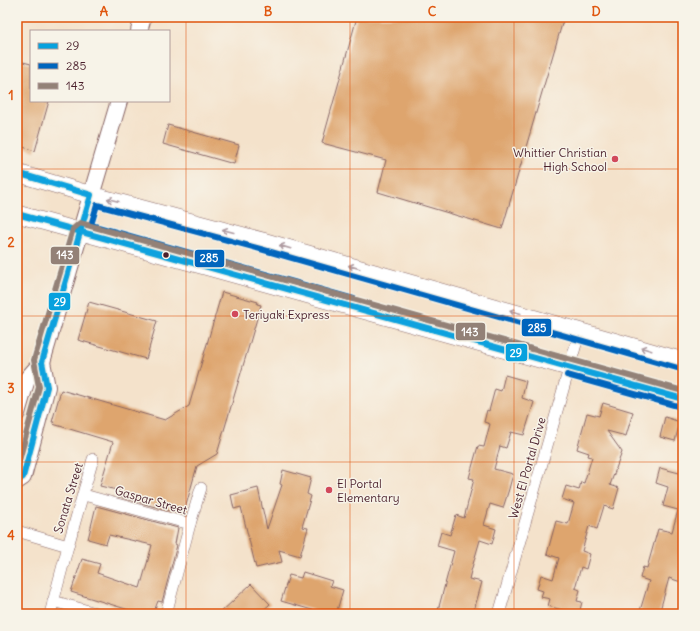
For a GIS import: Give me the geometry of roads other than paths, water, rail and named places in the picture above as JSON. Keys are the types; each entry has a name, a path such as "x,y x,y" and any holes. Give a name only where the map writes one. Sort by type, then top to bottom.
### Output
{"main road":[{"path":"139,30 143,17"},
{"path":"17,413 27,379 42,362 119,102"},
{"path":"17,173 683,360"},
{"path":"17,214 683,399"},
{"path":"17,481 23,477 48,387 42,362"}],"street":[{"name":"West El Portal Drive","path":"499,614 580,330"},
{"name":"Sonata Street","path":"50,614 93,459"},
{"path":"190,524 200,488"},
{"name":"Gaspar Street","path":"84,495 190,524 166,614"},
{"name":"Sonata Street","path":"17,531 68,546"},
{"path":"53,601 99,614"}],"place":[{"name":"Whittier Christian High School","path":"615,159"},
{"name":"Teriyaki Express","path":"235,314"},
{"name":"El Portal Elementary","path":"329,490"}]}
